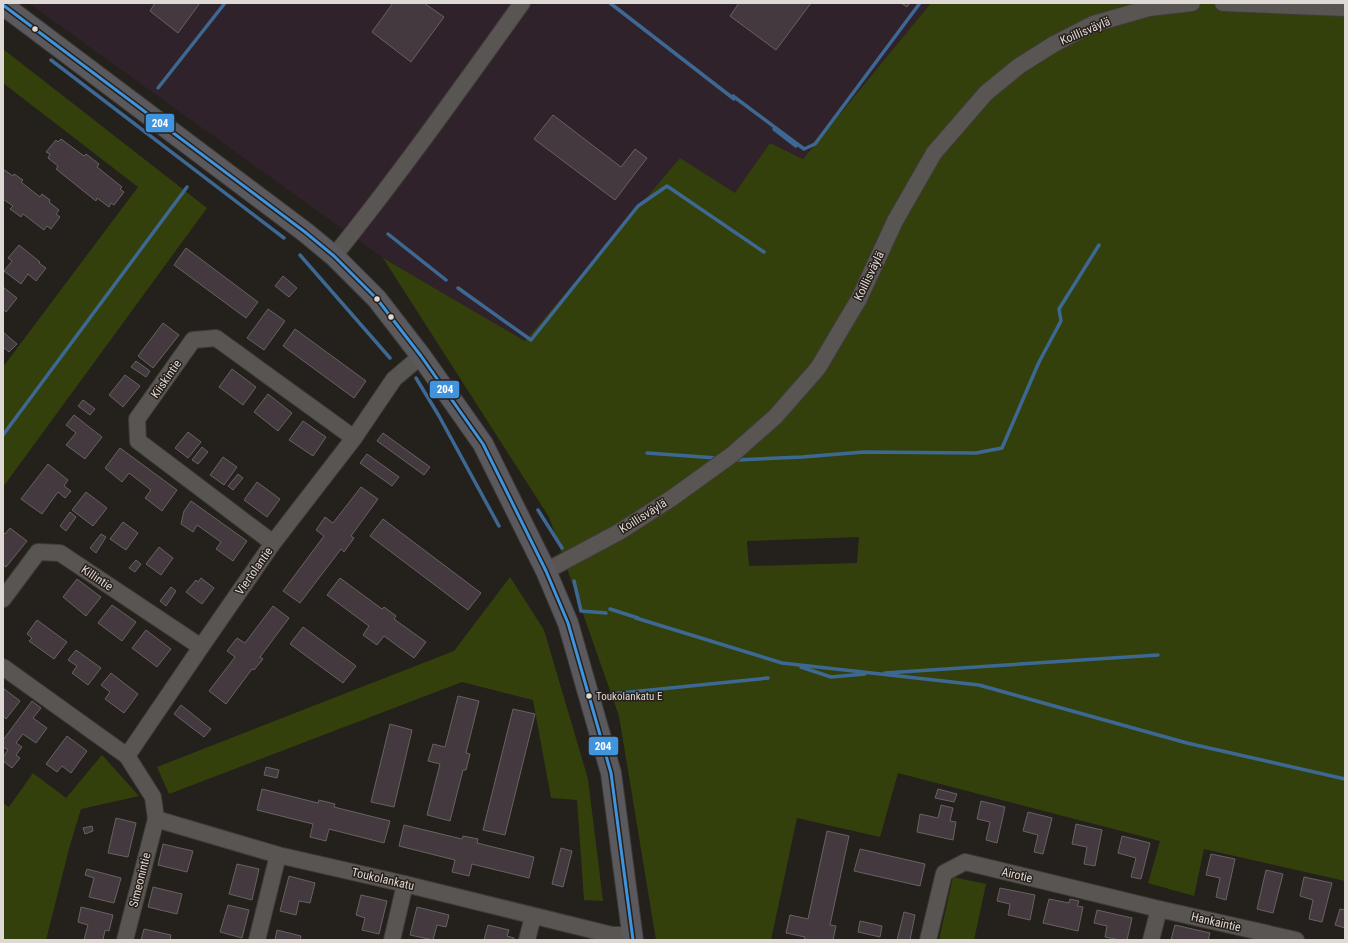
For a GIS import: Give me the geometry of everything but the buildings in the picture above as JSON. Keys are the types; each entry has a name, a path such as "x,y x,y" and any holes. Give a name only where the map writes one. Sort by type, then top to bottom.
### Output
{"main road":[{"path":"3,5 299,227 334,256 377,299 421,356 483,444 546,571 568,623 611,773 633,938"}],"street":[{"path":"334,256 374,206 440,118 522,3"},
{"name":"Koillisväylä","path":"546,571 620,532 672,498 733,454 775,416 818,368 859,298 895,222 934,152 986,93 1019,66 1054,44 1093,24 1149,8 1192,3"},
{"path":"1223,3 1345,8"},
{"name":"Kiiskintie","path":"273,543 138,441 137,419 193,340 216,338 354,438"},
{"name":"Viertolantie","path":"127,756 273,543 354,438 394,379 421,356"},
{"name":"Killintie","path":"3,598 38,552 60,553 201,647"},
{"path":"3,667 127,756 153,797 156,819"},
{"name":"Toukolankatu","path":"156,819 278,855 405,884 612,935 633,938"},
{"name":"Simeonintie","path":"125,940 156,819"},
{"path":"257,940 278,855"},
{"name":"Airotie","path":"928,940 944,873 965,862 1158,909"},
{"path":"392,940 405,884"},
{"path":"1151,940 1158,909"},
{"name":"Hankaintie","path":"1158,909 1296,940"},
{"path":"526,940 532,916"}],"shaded area":[{"path":"29,3 931,3 803,159 770,143 735,194 680,158 525,341 383,258"}],"green space":[{"path":"931,3 1345,3 1345,881 1204,849 1194,896 1148,883 1160,841 898,773 880,837 797,818 771,940 656,940 619,716 549,517 383,258 525,341 680,158 735,193 770,143 803,159","holes":["859,537 857,563 749,566 747,541"]},
{"path":"3,49 207,208 3,487 3,367 138,187 3,83"},
{"path":"510,577 544,630 588,779 603,901 584,900 577,800 551,798 533,700 462,682 169,794 157,767 454,651"},
{"path":"102,755 139,796 81,809 70,845 46,940 3,940 3,803 9,807 33,773 66,798"},
{"path":"953,877 986,884 974,940 939,940"}],"waterway":[{"path":"158,88 225,3"},
{"path":"610,3 734,99"},
{"path":"733,96 804,149 815,144 920,3"},
{"path":"51,60 284,238"},
{"path":"774,129 796,146"},
{"path":"458,288 531,340 638,206 667,186 764,252"},
{"path":"3,435 187,187"},
{"path":"388,234 446,280"},
{"path":"737,460 864,452 976,453 1002,448 1039,362 1061,321 1059,309 1099,245"},
{"path":"300,255 390,358"},
{"path":"416,378 439,416 499,526"},
{"path":"647,453 717,458"},
{"path":"538,510 562,548"},
{"path":"574,581 581,611 606,613"},
{"path":"610,609 638,618"},
{"path":"636,618 782,663 979,685 1187,743 1345,779"},
{"path":"885,673 1158,655"},
{"path":"801,667 831,677 865,674"},
{"path":"611,694 768,678"}],"transit line":[{"name":"204","path":"3,5 305,232 334,256 377,299 421,356 483,444 546,571 568,623 611,773 633,940"}],"place":[{"name":"Toukolankatu E","path":"589,696"}]}
